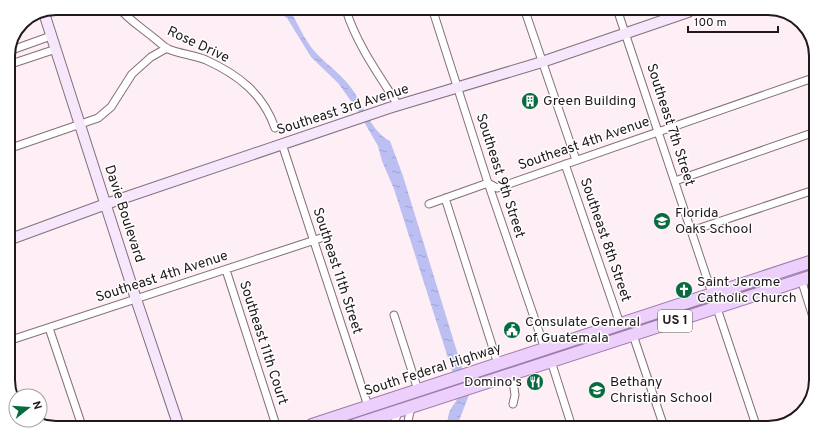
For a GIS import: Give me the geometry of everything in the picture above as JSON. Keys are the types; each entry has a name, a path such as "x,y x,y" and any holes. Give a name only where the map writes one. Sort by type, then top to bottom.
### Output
{"main road":[{"name":"Southeast 3rd Avenue","path":"15,237 106,204 282,144 394,107 542,62 679,15"},
{"name":"Davie Boulevard","path":"45,17 177,421"},
{"name":"South Federal Highway","path":"324,421 809,262"},
{"name":"US 1","path":"512,374 807,278"},
{"path":"551,361 556,350 565,342"},
{"path":"528,369 538,360 545,349"},
{"name":"South Federal Highway","path":"367,421 512,374"},
{"path":"398,411 404,401 418,390"},
{"path":"359,421 365,414 368,406"}],"street":[{"name":"Rose Drive","path":"125,15 167,48 206,60 238,78 251,88 261,99 275,128"},
{"path":"348,15 358,39 394,107"},
{"name":"Southeast 9th Street","path":"434,15 488,184 545,349"},
{"name":"Southeast 8th Street","path":"526,15 576,160"},
{"name":"Southeast 7th Street","path":"619,15 755,421"},
{"path":"16,49 52,36"},
{"path":"15,147 98,118 111,107 132,74 151,57 167,48"},
{"path":"15,63 56,49"},
{"name":"Southeast 4th Avenue","path":"428,204 488,184 497,188 809,79"},
{"path":"675,181 809,134"},
{"name":"Southeast 11th Street","path":"282,144 368,406"},
{"name":"Southeast 8th Street","path":"566,164 620,324"},
{"path":"691,231 809,192"},
{"path":"445,198 498,364"},
{"name":"Southeast 4th Avenue","path":"15,339 324,237"},
{"name":"Southeast 11th Court","path":"226,270 275,421"},
{"path":"807,278 809,292"},
{"path":"394,314 418,390"},
{"path":"49,328 80,421"},
{"path":"633,335 662,421"},
{"path":"551,361 570,421"},
{"path":"512,374 515,395 513,404"},
{"path":"408,421 411,407"},
{"path":"395,421 398,411"}],"water":[{"path":"282,15 293,15 311,47 348,84 378,132 390,141 403,176 466,381 469,395 459,421 448,421 449,413 458,396 457,386 394,189 382,161 378,146 356,108 338,83 311,57 287,18"}],"place":[{"name":"Green Building","path":"530,101"},
{"name":"Florida Oaks School","path":"662,221"},
{"name":"Saint Jerome Catholic Church","path":"684,290"},
{"name":"Consulate General of Guatemala","path":"512,330"},
{"name":"Domino's","path":"535,382"},
{"name":"Bethany Christian School","path":"597,390"}]}
